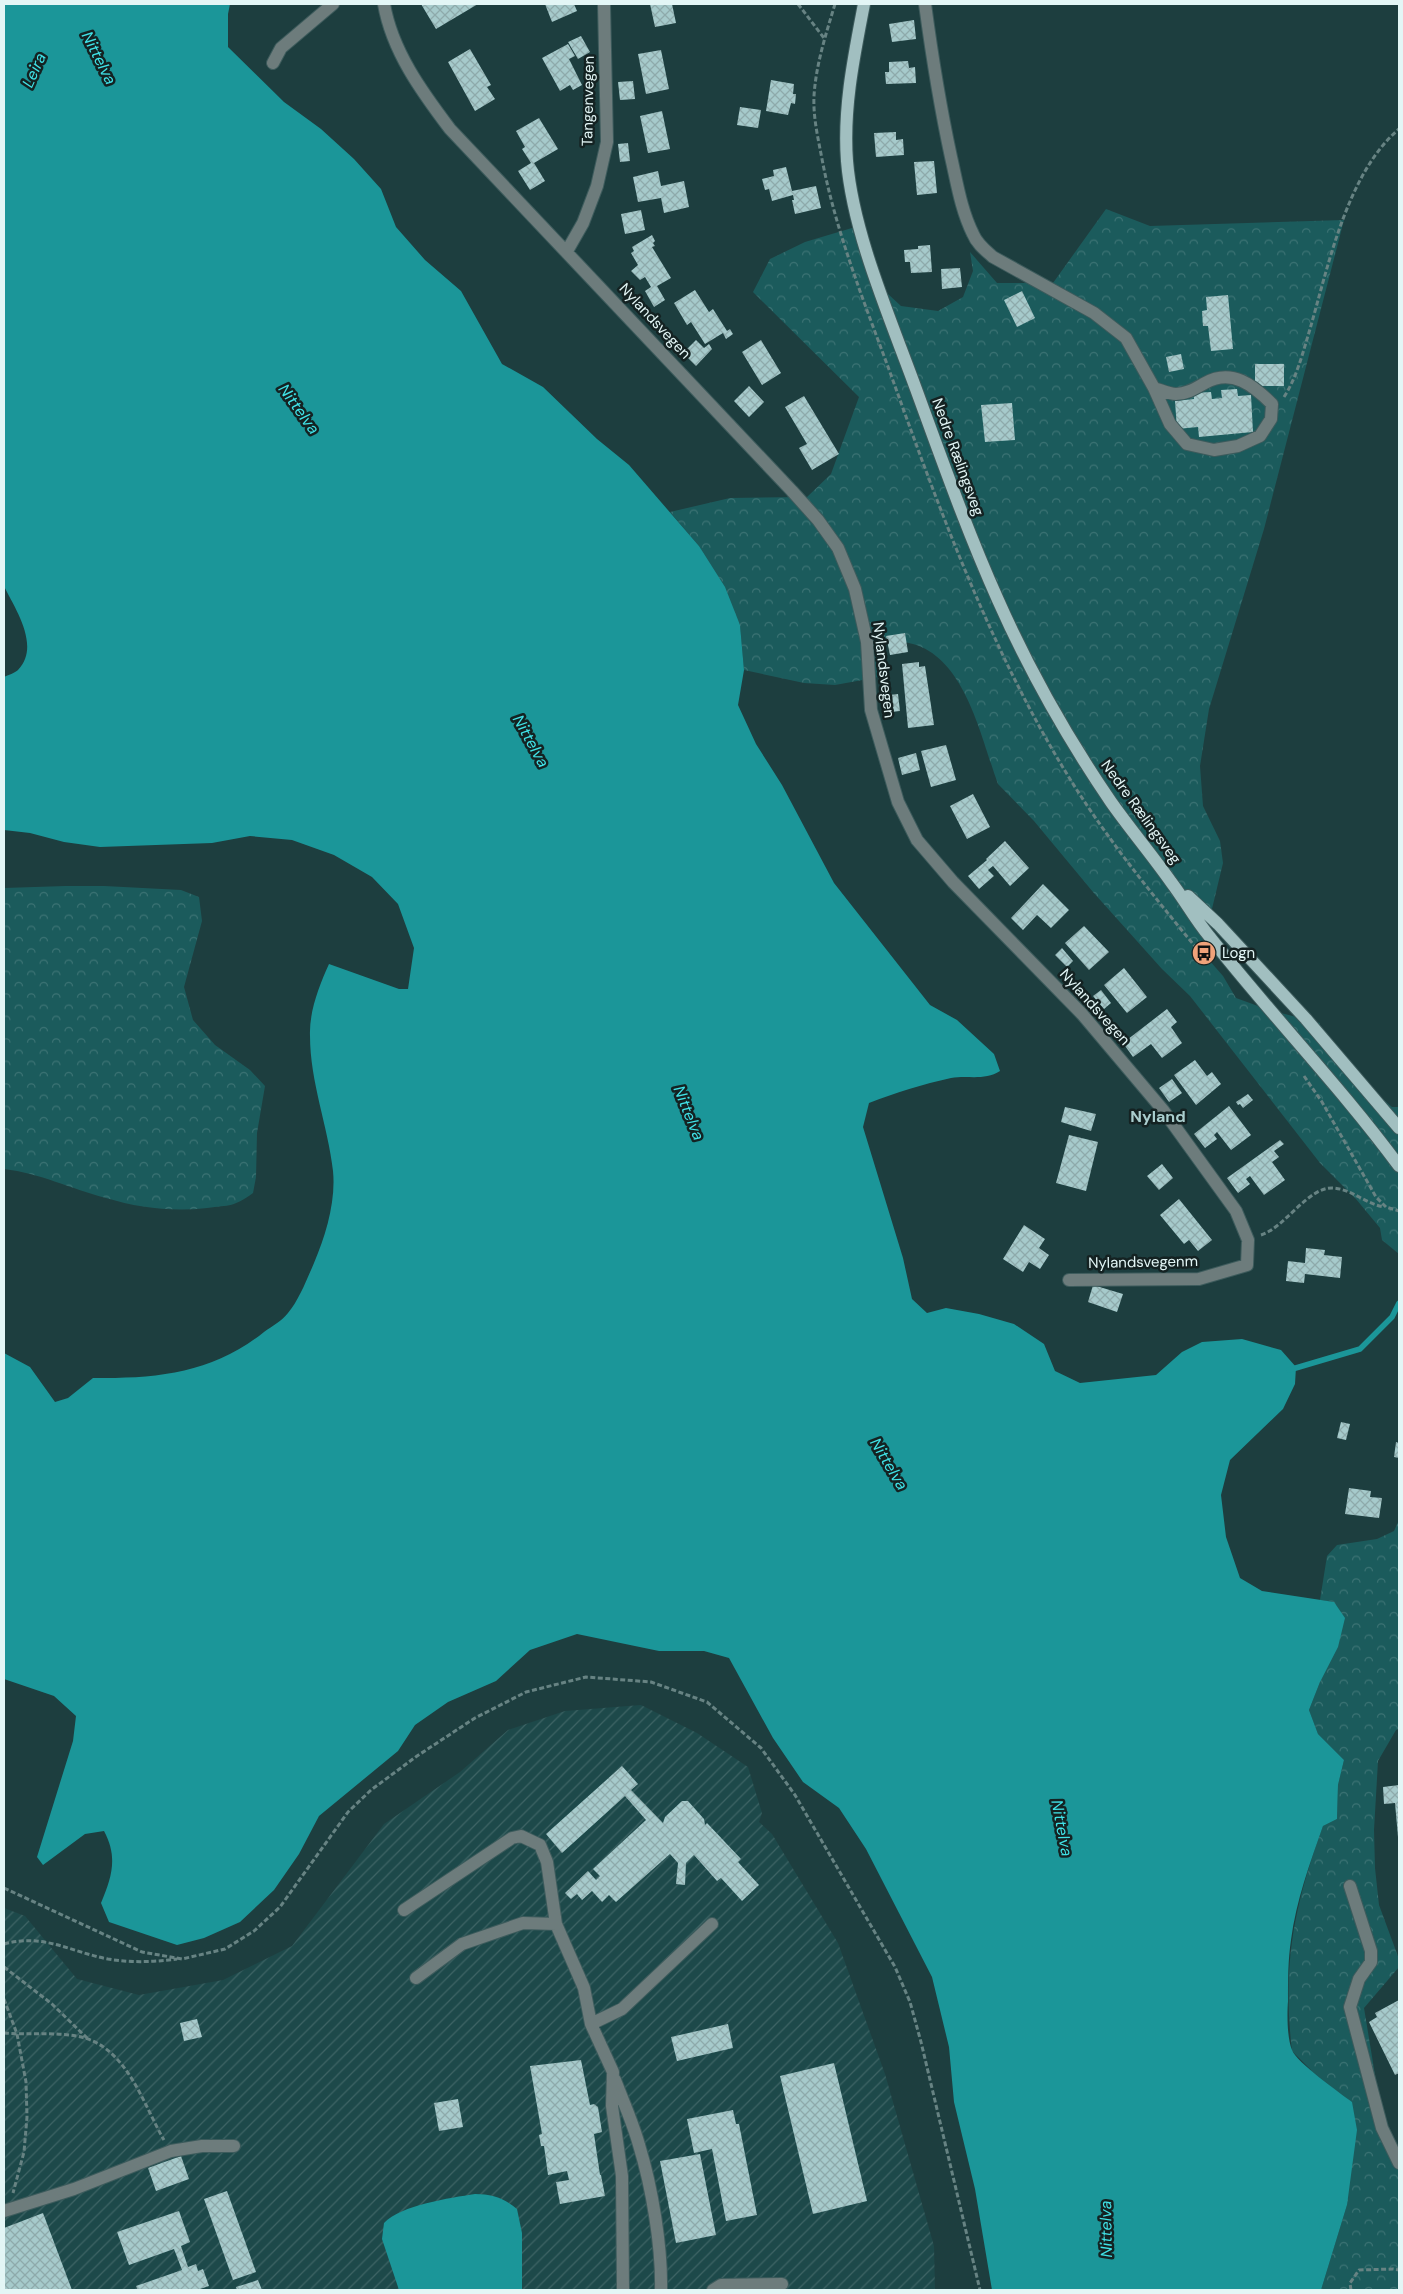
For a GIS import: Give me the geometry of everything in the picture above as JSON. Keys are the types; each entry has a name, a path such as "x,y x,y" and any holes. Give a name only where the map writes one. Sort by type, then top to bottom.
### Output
{"main road":[{"name":"Nedre Rælingsveg","path":"864,4 848,92 847,162 857,218 876,279 962,514 998,601 1053,709 1090,769 1132,831 1169,879 1206,933 1352,1106 1399,1166"},
{"name":"Nedre Rælingsveg","path":"1169,879 1218,924 1274,984 1399,1128"}],"street":[{"path":"273,63 281,48 333,4"},
{"name":"Nylandsvegen","path":"384,4 396,43 425,95 456,136 567,251 792,491 818,520 838,548 855,588 867,642 871,710 884,759 898,802 917,840 953,882 1082,1014 1163,1110 1236,1211 1248,1240 1247,1265"},
{"name":"Tangenvegen","path":"567,251 582,223 597,186 607,142 604,4"},
{"path":"924,4 937,94 955,176 965,215 973,235 981,247 993,257 1094,313 1126,338 1154,388 1170,424 1188,444 1214,450 1238,446 1260,436 1271,419 1272,404 1254,386 1235,377 1214,378 1189,392 1175,394 1154,388"},
{"name":"Nylandsvegenm","path":"1069,1280 1199,1279 1247,1265"},
{"path":"404,1910 512,1838 521,1836 540,1845 547,1862 556,1924 584,1988 592,2024 613,2072 639,2144 649,2187 659,2249 661,2290"},
{"path":"1350,1886 1371,1951 1371,1962 1360,1979 1350,2007 1382,2128 1399,2163"},
{"path":"416,1978 462,1944 524,1923 556,1924"},
{"path":"592,2024 622,2009 712,1924"},
{"path":"613,2072 612,2106 622,2176 624,2290"},
{"path":"8,2210 74,2189 172,2151 202,2146 234,2146"},
{"path":"713,2290 721,2285 782,2284"}],"path":[{"path":"798,4 824,38"},
{"path":"815,118 815,90 824,38 835,4"},
{"path":"1271,419 1290,388 1331,255 1355,190 1376,155 1399,129"},
{"path":"1248,1240 1267,1233 1281,1224 1312,1195 1321,1190 1341,1189 1373,1205 1386,1208"},
{"path":"4,1944 33,1939 107,1959 143,1963 182,1959 226,1949 254,1931 280,1907 348,1812 371,1790 417,1756 475,1718 526,1692 586,1677 651,1682 707,1702 761,1748 838,1868 895,1967 910,2002 921,2042 980,2290"},
{"path":"4,1888 142,1952 182,1959"},
{"path":"4,1967 52,2004 88,2039"},
{"path":"4,1999 17,2034 26,2082 28,2117 24,2152 8,2210"},
{"path":"4,2033 76,2036 88,2039 106,2048 118,2060 172,2151"},
{"path":"1351,2290 1350,2283 1359,2270 1399,2270"}],"shaded area":[{"path":"641,1705 697,1733 748,1767 762,1813 759,1822 772,1834 838,1943 885,2074 934,2246 935,2290 4,2290 4,1908 25,1916 77,1979 139,1995 223,1980 292,1946 384,1824 460,1772 508,1730 565,1711"}],"green space":[{"path":"1106,209 1150,226 1344,220 1264,529 1209,709 1200,766 1203,806 1220,841 1223,863 1205,938 1209,960 1223,976 1236,998 1269,1010 1320,1023 1320,1032 1361,1081 1392,1107 1399,1107 1399,1254 1382,1240 1380,1228 1356,1199 1320,1163 1190,996 1162,969 1093,892 1034,821 998,784 969,702 959,683 946,666 931,652 913,644 887,641 876,644 879,677 835,685 804,683 744,670 740,625 699,546 670,512 730,498 807,497 831,474 859,397 753,292 770,259 805,242 862,225 875,282 901,306 938,311 963,297 973,271 970,252 997,283 1053,283"},
{"path":"66,886 181,890 199,897 202,921 184,987 193,1020 215,1045 250,1070 265,1086 257,1133 256,1177 253,1193 241,1201 227,1206 194,1209 143,1207 93,1194 30,1174 4,1169 4,888"},
{"path":"1399,1520 1399,1729 1396,1730 1378,1761 1374,1830 1375,1868 1379,1905 1399,1959 1399,1967 1364,2008 1377,2087 1399,2165 1399,2290 1321,2290 1347,2205 1311,2070 1292,2051 1289,2020 1290,1963 1298,1910 1323,1826 1337,1819 1338,1785 1344,1760 1318,1734 1309,1710 1320,1682 1334,1602 1320,1600 1327,1556 1337,1545 1377,1539 1394,1531"}],"water":[{"path":"4,4 230,4 228,14 228,47 284,102 321,129 354,159 381,189 396,227 425,260 461,291 502,364 543,387 597,439 629,465 699,546 725,587 740,625 744,670 738,705 756,744 782,785 834,883 930,1005 957,1020 994,1054 1000,1071 988,1076 957,1077 941,1080 869,1103 863,1127 903,1258 912,1299 927,1313 946,1308 979,1314 1014,1324 1044,1344 1055,1371 1080,1383 1156,1375 1182,1352 1202,1342 1242,1339 1281,1350 1296,1367 1295,1384 1283,1409 1230,1460 1221,1495 1226,1537 1240,1578 1262,1591 1334,1602 1345,1618 1338,1647 1320,1682 1309,1710 1318,1734 1344,1760 1338,1785 1337,1819 1323,1826 1308,1868 1293,1925 1288,1970 1288,2026 1292,2050 1301,2062 1352,2102 1357,2130 1347,2205 1321,2290 992,2290 975,2189 954,2102 949,2047 932,1977 866,1849 839,1808 803,1782 773,1738 729,1658 704,1651 659,1651 577,1634 530,1650 496,1681 448,1702 415,1725 398,1751 319,1816 299,1854 274,1890 240,1922 204,1938 177,1945 109,1922 101,1903 112,1867 111,1850 104,1831 85,1834 43,1865 37,1857 73,1741 76,1716 54,1696 4,1679 4,1353 30,1367 55,1402 68,1398 93,1378 162,1375 204,1365 225,1357 245,1346 286,1316 306,1282 318,1252 329,1218 333,1194 334,1182 331,1154 316,1087 311,1053 311,1018 318,990 329,964 399,989 408,989 414,948 398,904 372,877 334,855 292,840 250,836 212,843 100,847 64,842 30,833 4,830 4,677 18,670 27,650 27,639 19,616 4,586"},
{"path":"475,2194 498,2197 517,2209 522,2233 522,2290 399,2290 382,2239 384,2223 402,2211 414,2207"}],"building":[{"path":"421,4 478,4 436,29"},
{"path":"545,4 574,4 577,11 552,22"},
{"path":"650,4 672,4 676,23 655,27"},
{"path":"914,20 916,39 892,42 889,24"},
{"path":"581,36 590,52 578,59 568,42"},
{"path":"568,44 575,56 569,59 582,85 573,90 570,85 560,91 542,58"},
{"path":"470,49 491,85 487,87 495,99 475,111 448,62"},
{"path":"661,50 669,89 646,94 638,54"},
{"path":"908,61 909,68 915,67 916,83 886,84 885,72 889,72 889,62"},
{"path":"771,80 794,84 795,104 791,103 788,115 766,111"},
{"path":"633,81 635,99 620,100 618,82"},
{"path":"740,107 761,110 758,128 737,125"},
{"path":"662,111 670,149 648,153 640,116"},
{"path":"539,118 558,149 534,163 545,181 530,190 518,171 531,163 522,149 525,147 516,131"},
{"path":"896,132 896,140 903,139 904,155 876,157 874,133"},
{"path":"628,143 630,161 620,162 618,144"},
{"path":"934,161 937,193 917,195 914,162"},
{"path":"786,167 792,191 816,186 821,208 795,214 792,200 794,200 793,195 772,201 769,189 765,190 762,179 774,176 773,170"},
{"path":"658,171 661,186 684,181 689,207 664,213 661,198 638,202 633,177"},
{"path":"641,210 645,230 625,234 621,214"},
{"path":"652,235 655,246 652,247 671,278 657,286 665,300 654,307 645,291 651,287 645,277 640,280 631,271 638,265 631,253 634,251 632,247"},
{"path":"930,245 932,272 911,273 910,262 905,262 904,250 918,249 918,246"},
{"path":"960,268 962,287 942,289 941,269"},
{"path":"695,290 709,312 713,309 727,331 730,329 733,334 726,339 723,333 705,344 691,322 687,325 674,303"},
{"path":"1022,291 1035,318 1017,327 1004,300"},
{"path":"1228,295 1233,349 1211,351 1208,326 1203,326 1202,311 1207,310 1206,297"},
{"path":"696,340 704,348 709,344 712,349 696,366 683,353"},
{"path":"761,340 781,373 762,385 742,352"},
{"path":"1181,354 1184,369 1169,372 1166,357"},
{"path":"1255,364 1284,364 1284,386 1255,386"},
{"path":"749,386 764,402 749,417 734,401"},
{"path":"1237,389 1238,396 1251,395 1253,432 1199,437 1198,427 1177,429 1175,401 1194,399 1194,393 1211,392 1212,399 1222,398 1221,390"},
{"path":"804,396 839,454 812,470 799,448 807,444 785,407"},
{"path":"1012,403 1015,440 985,442 981,405"},
{"path":"905,633 908,652 890,655 886,636"},
{"path":"919,662 919,667 925,666 934,725 908,728 902,664"},
{"path":"898,694 900,711 891,712 889,695"},
{"path":"946,745 956,780 931,787 921,751"},
{"path":"916,753 920,770 902,775 898,758"},
{"path":"973,794 990,827 967,839 950,806"},
{"path":"1005,841 1029,868 1010,886 993,866 988,870 994,876 979,889 968,876"},
{"path":"1043,884 1069,910 1051,928 1037,915 1023,930 1011,918"},
{"path":"1084,926 1109,952 1089,970 1065,943"},
{"path":"1062,948 1073,961 1067,967 1055,955"},
{"path":"1124,968 1147,997 1127,1013 1104,985"},
{"path":"1101,990 1111,1003 1104,1009 1093,996"},
{"path":"1167,1009 1177,1022 1171,1027 1182,1043 1162,1058 1151,1044 1133,1057 1123,1043"},
{"path":"1195,1060 1207,1076 1212,1072 1221,1084 1196,1105 1174,1075"},
{"path":"1172,1079 1182,1093 1169,1102 1159,1088"},
{"path":"1248,1094 1253,1100 1243,1108 1240,1104 1238,1105 1236,1102"},
{"path":"1229,1106 1251,1135 1231,1150 1217,1132 1214,1135 1217,1139 1205,1148 1194,1134"},
{"path":"1065,1107 1096,1114 1091,1131 1061,1122"},
{"path":"1069,1135 1098,1142 1086,1191 1056,1183"},
{"path":"1280,1140 1284,1144 1274,1151 1279,1157 1272,1162 1285,1180 1264,1195 1250,1176 1246,1179 1250,1184 1238,1193 1227,1178"},
{"path":"1162,1164 1173,1178 1159,1190 1147,1176"},
{"path":"1179,1199 1212,1240 1198,1251 1189,1240 1184,1244 1160,1215"},
{"path":"1024,1225 1045,1239 1039,1248 1049,1255 1040,1269 1029,1262 1023,1272 1003,1259"},
{"path":"1306,1248 1325,1250 1324,1255 1342,1257 1340,1278 1305,1274 1304,1283 1286,1281 1288,1261 1305,1263"},
{"path":"1093,1285 1123,1294 1117,1312 1088,1302"},
{"path":"1341,1422 1350,1424 1346,1440 1337,1438"},
{"path":"1396,1442 1399,1443 1399,1458 1394,1457"},
{"path":"1349,1488 1371,1491 1370,1497 1382,1498 1379,1518 1345,1514"},
{"path":"622,1766 638,1784 631,1790 663,1823 665,1817 682,1801 688,1801 704,1819 705,1825 707,1823 741,1859 738,1862 759,1885 742,1901 721,1878 717,1881 694,1855 686,1863 685,1885 676,1884 678,1863 670,1854 616,1902 609,1895 602,1902 592,1891 582,1900 577,1894 571,1899 565,1893 588,1871 596,1880 600,1876 593,1869 646,1820 625,1796 562,1853 546,1834"},
{"path":"1399,1785 1398,1837 1395,1803 1384,1804 1383,1787"},
{"path":"1399,2000 1399,2073 1395,2075 1369,2022 1377,2017 1375,2013"},
{"path":"197,2019 202,2037 184,2041 180,2023"},
{"path":"728,2024 733,2048 677,2061 671,2037"},
{"path":"581,2060 590,2105 594,2104 598,2107 602,2132 594,2134 605,2196 560,2204 556,2182 569,2180 567,2171 548,2175 544,2146 541,2146 539,2135 542,2134 530,2066"},
{"path":"834,2063 867,2201 813,2214 780,2076"},
{"path":"458,2099 463,2127 439,2131 434,2103"},
{"path":"733,2110 736,2124 739,2124 757,2215 726,2221 712,2149 694,2153 687,2119"},
{"path":"700,2154 716,2235 676,2243 660,2161"},
{"path":"181,2156 189,2179 156,2191 148,2168"},
{"path":"227,2191 256,2272 233,2280 204,2199"},
{"path":"179,2211 190,2242 181,2246 188,2267 196,2264 198,2271 203,2269 209,2286 197,2290 138,2290 136,2286 182,2270 174,2249 129,2265 117,2232"},
{"path":"43,2213 72,2290 4,2290 4,2228"},
{"path":"258,2280 262,2290 237,2290 236,2287"}],"waterway":[{"path":"1289,1370 1360,1349 1392,1317 1399,1303"}],"place":[{"name":"Logn","path":"1204,953"}],"district":[{"name":"Nyland","path":"1158,1116"}],"water label":[{"name":"Nittelva","path":"99,58"},
{"name":"Leira","path":"34,70"},
{"name":"Nittelva","path":"299,409"},
{"name":"Nittelva","path":"531,741"},
{"name":"Nittelva","path":"689,1113"},
{"name":"Nittelva","path":"889,1464"},
{"name":"Nittelva","path":"1062,1828"},
{"name":"Nittelva","path":"1106,2229"}]}
